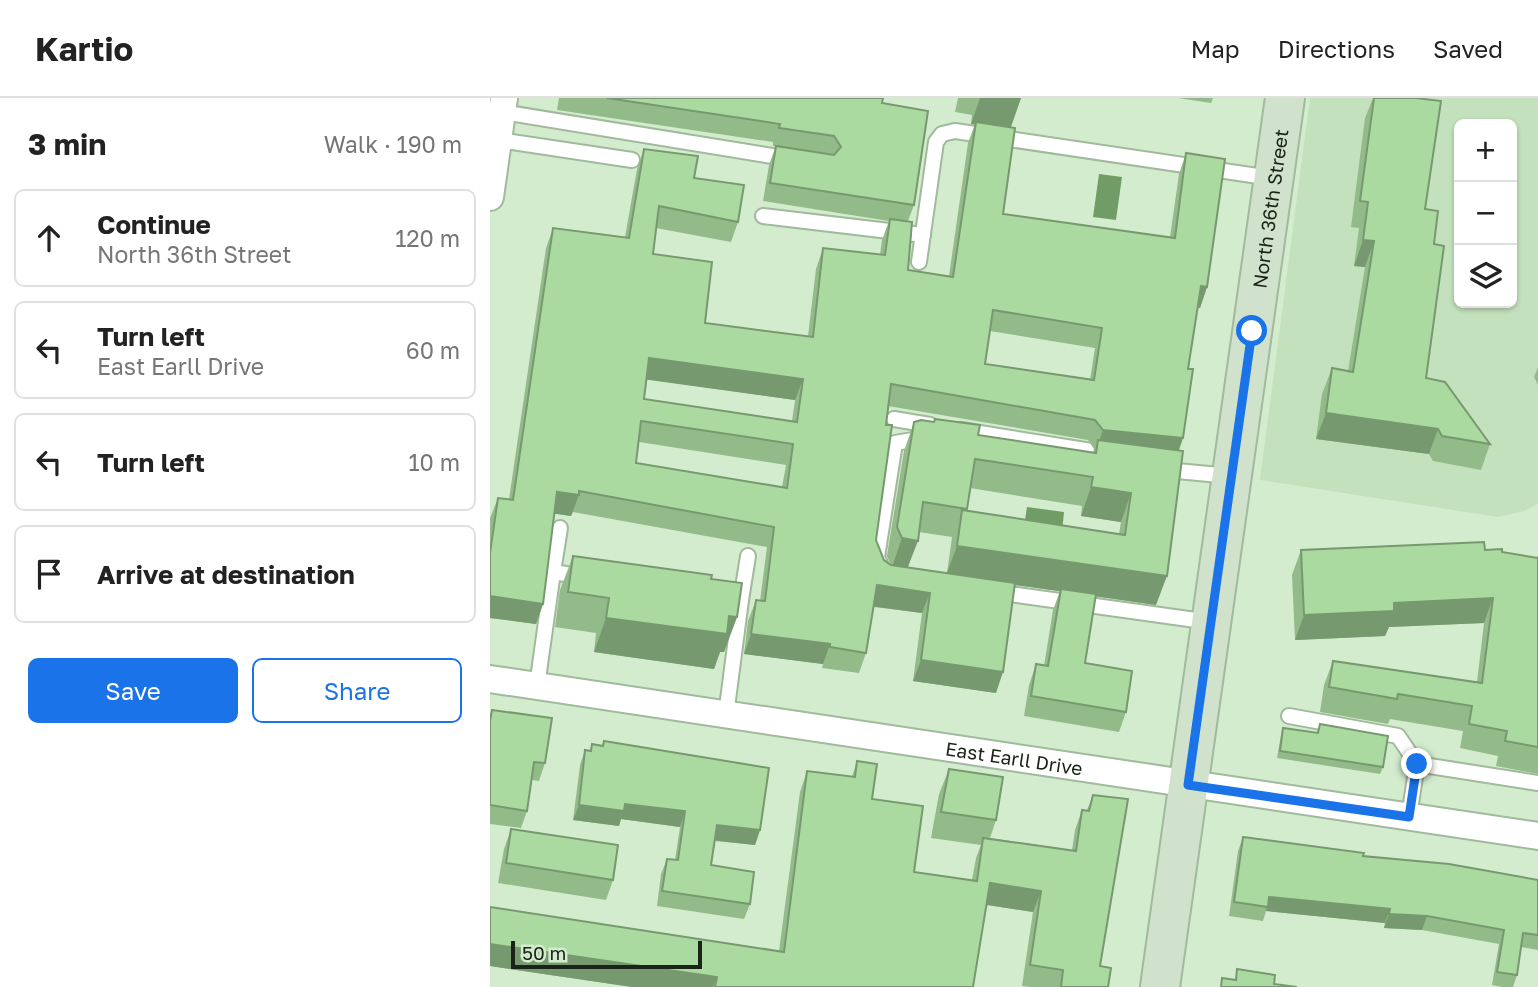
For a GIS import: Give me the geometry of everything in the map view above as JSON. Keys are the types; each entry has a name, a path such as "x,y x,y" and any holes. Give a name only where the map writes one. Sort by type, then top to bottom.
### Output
{"main road":[{"name":"North 36th Street","path":"1160,987 1285,98"}],"street":[{"path":"491,191 503,105"},
{"name":"East Earll Drive","path":"490,679 1538,836"}],"lane":[{"path":"503,105 812,162"},
{"path":"919,262 936,142 942,134 955,131 1274,178"},
{"path":"499,140 632,160"},
{"path":"763,216 923,235"},
{"path":"894,419 1121,460 918,438 895,443 877,557 886,576 897,578"},
{"path":"1148,464 1177,471 1233,476"},
{"path":"537,687 560,528"},
{"path":"726,715 748,556"},
{"path":"553,572 594,578"},
{"path":"982,591 1212,622"},
{"path":"701,594 741,600"},
{"path":"1289,716 1398,736 1417,764 1409,817"},
{"path":"1417,764 1538,783"}],"shaded area":[{"path":"1310,98 1538,98 1538,504 1524,511 1498,517 1260,480"},
{"path":"1099,174 1122,177 1116,220 1093,217"},
{"path":"1027,507 1064,512 1062,532 1024,526"}],"building":[{"path":"607,98 883,98 882,103 928,111 914,205 770,183 776,146 834,155 841,147 834,136 779,128 780,124"},
{"path":"1374,98 1441,101 1425,209 1438,211 1434,244 1444,246 1426,378 1445,382 1490,444 1442,436 1438,429 1326,413 1332,368 1353,372 1374,241 1363,240 1368,202 1360,201"},
{"path":"976,122 1015,128 1003,214 1175,238 1186,153 1225,159 1207,287 1201,286 1188,369 1193,369 1183,438 1103,430 1095,420 891,384 886,425 892,425 876,540 884,560 891,565 1015,583 1003,672 921,660 930,593 877,585 866,653 830,647 830,644 751,634 756,600 765,601 774,527 579,491 579,495 557,492 543,604 490,596 490,553 498,498 513,500 553,228 629,238 644,149 698,156 694,178 744,185 738,222 659,206 653,254 712,262 705,323 813,337 823,248 885,255 890,219 912,222 908,270 953,277","holes":["993,310 1102,328 1094,380 985,364","649,358 803,379 797,422 644,399","641,421 793,444 787,488 636,463"]},
{"path":"935,419 980,425 978,435 1096,453 1098,440 1183,451 1167,576 957,546 962,510 1125,535 1131,493 1091,487 1093,477 975,459 967,509 923,502 918,541 902,538 897,527 914,422 934,422"},
{"path":"1484,542 1485,550 1502,549 1502,552 1538,558 1538,747 1505,741 1507,731 1469,724 1472,706 1398,694 1397,699 1329,687 1333,661 1482,683 1493,598 1394,603 1394,611 1304,615 1301,550"},
{"path":"573,556 712,575 711,579 742,583 737,617 729,616 727,634 606,618 609,598 568,592"},
{"path":"1061,589 1096,594 1085,663 1132,671 1126,712 1031,696 1036,664 1048,666"},
{"path":"492,710 552,718 545,763 534,762 527,811 490,805"},
{"path":"1320,724 1388,736 1383,767 1280,751 1283,728 1318,733"},
{"path":"604,741 769,768 760,830 717,825 711,865 754,872 750,904 662,891 667,859 678,860 685,811 625,804 624,811 579,805 585,750 591,751 592,744 603,746"},
{"path":"857,761 877,764 872,799 923,806 914,872 977,881 983,838 1076,851 1082,810 1089,811 1093,795 1128,799 1100,966 1111,968 1108,987 1061,987 1063,970 1030,965 1041,891 990,883 973,987 715,987 717,977 490,944 490,907 784,952 807,771 855,777"},
{"path":"949,769 1003,777 996,820 941,812"},
{"path":"511,829 618,845 613,880 506,863"},
{"path":"1243,837 1364,853 1363,856 1449,864 1538,880 1538,935 1523,933 1517,975 1497,972 1504,930 1427,916 1389,914 1390,909 1269,897 1268,907 1234,902"},
{"path":"1237,969 1275,975 1274,984 1297,987 1221,987 1222,978 1236,980"}],"route":[{"path":"1252,331 1188,785 1409,817 1417,764"}]}
